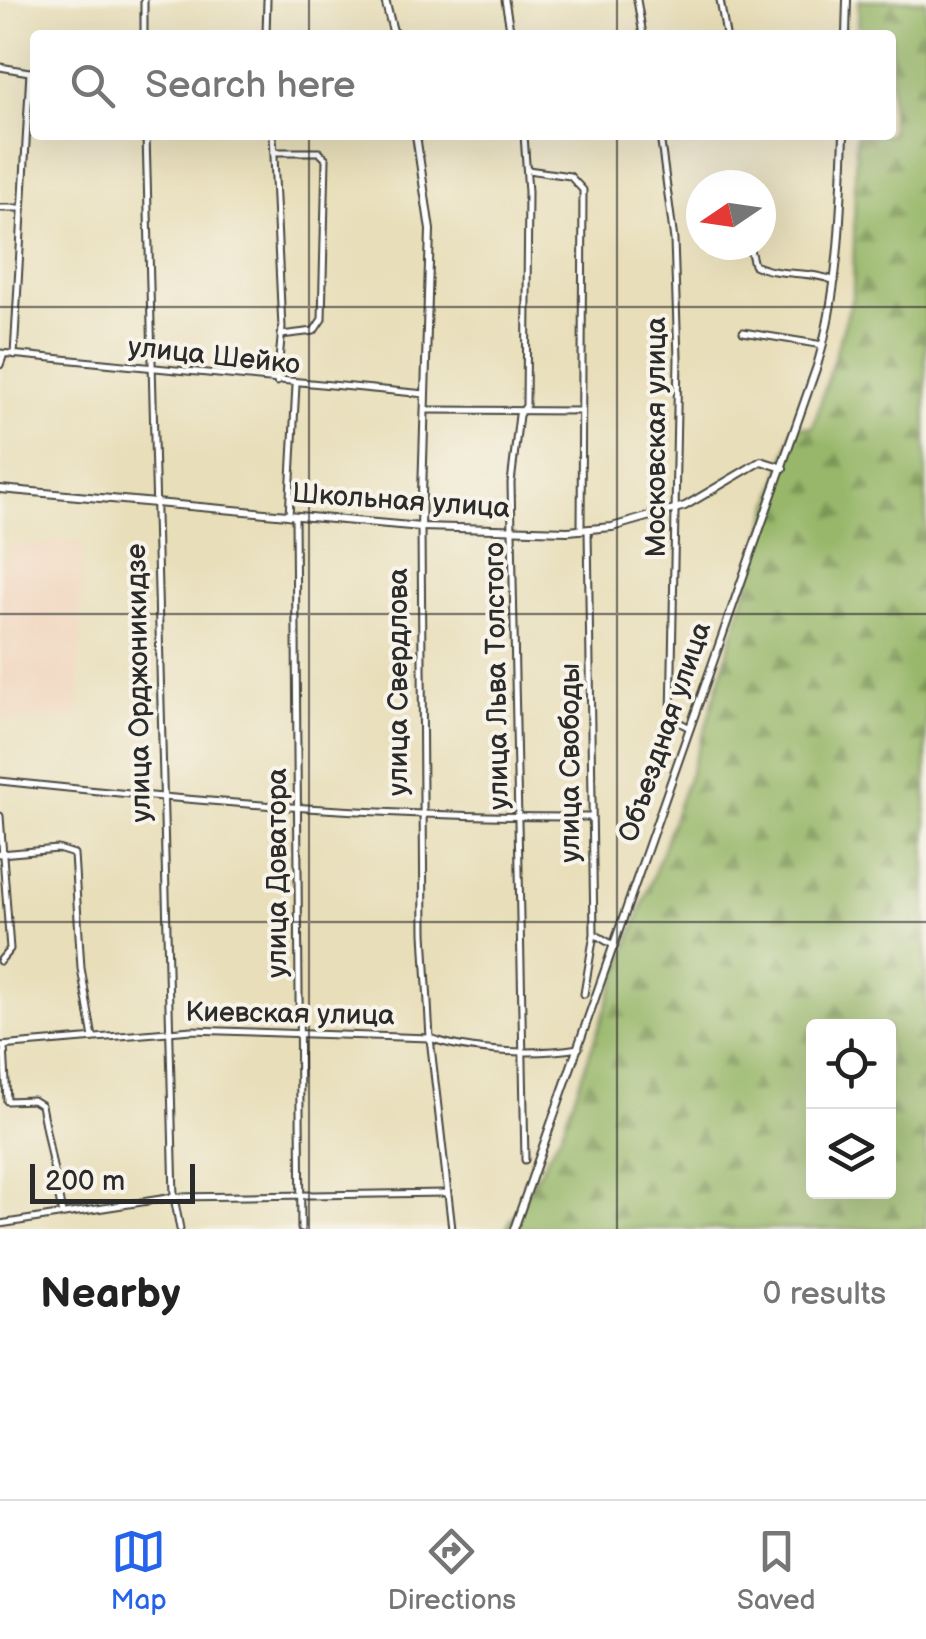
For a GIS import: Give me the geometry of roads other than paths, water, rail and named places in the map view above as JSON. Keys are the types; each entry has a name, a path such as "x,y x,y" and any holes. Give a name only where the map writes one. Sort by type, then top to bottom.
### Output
{"street":[{"path":"144,0 144,30"},
{"path":"266,30 267,0"},
{"path":"386,0 393,30"},
{"path":"505,0 510,30"},
{"path":"637,0 642,30"},
{"path":"720,0 725,30"},
{"path":"846,30 847,0"},
{"path":"0,67 30,72"},
{"path":"14,355 30,106"},
{"name":"улица Орджоникидзе","path":"146,140 174,1198 180,1229"},
{"path":"273,140 281,335 276,382"},
{"name":"улица Свердлова","path":"417,140 430,230 421,526 421,814 430,1038 452,1229"},
{"name":"улица Льва Толстого","path":"524,1160 512,482 519,416 524,410 528,170 525,140"},
{"name":"Московская улица","path":"661,140 676,276 671,718 690,728"},
{"name":"Объездная улица","path":"514,1229 823,345 834,281 844,140"},
{"path":"274,152 319,152 326,159 322,319 314,331 281,335"},
{"name":"улица Свободы","path":"528,170 570,176 582,187 582,411 594,934 584,994"},
{"path":"0,208 24,208"},
{"path":"753,260 764,270 819,274 834,281"},
{"path":"743,332 823,345"},
{"path":"0,365 2,354"},
{"name":"улица Шейко","path":"2,354 425,394"},
{"name":"улица Доватора","path":"296,384 292,516 301,1229"},
{"path":"424,410 582,411"},
{"name":"Школьная улица","path":"0,489 155,505 515,532 584,530 674,510 706,496 761,461 783,468"},
{"path":"0,781 162,800 296,810 590,817"},
{"path":"0,816 10,949 0,960"},
{"path":"2,854 58,849 74,854 81,968 94,1038"},
{"path":"594,934 615,946"},
{"name":"Киевская улица","path":"2,1046 169,1032 430,1038 447,1044 579,1048"},
{"path":"2,1046 8,1101 33,1100 41,1105 62,1213"},
{"path":"0,1224 174,1198 447,1193"}]}
